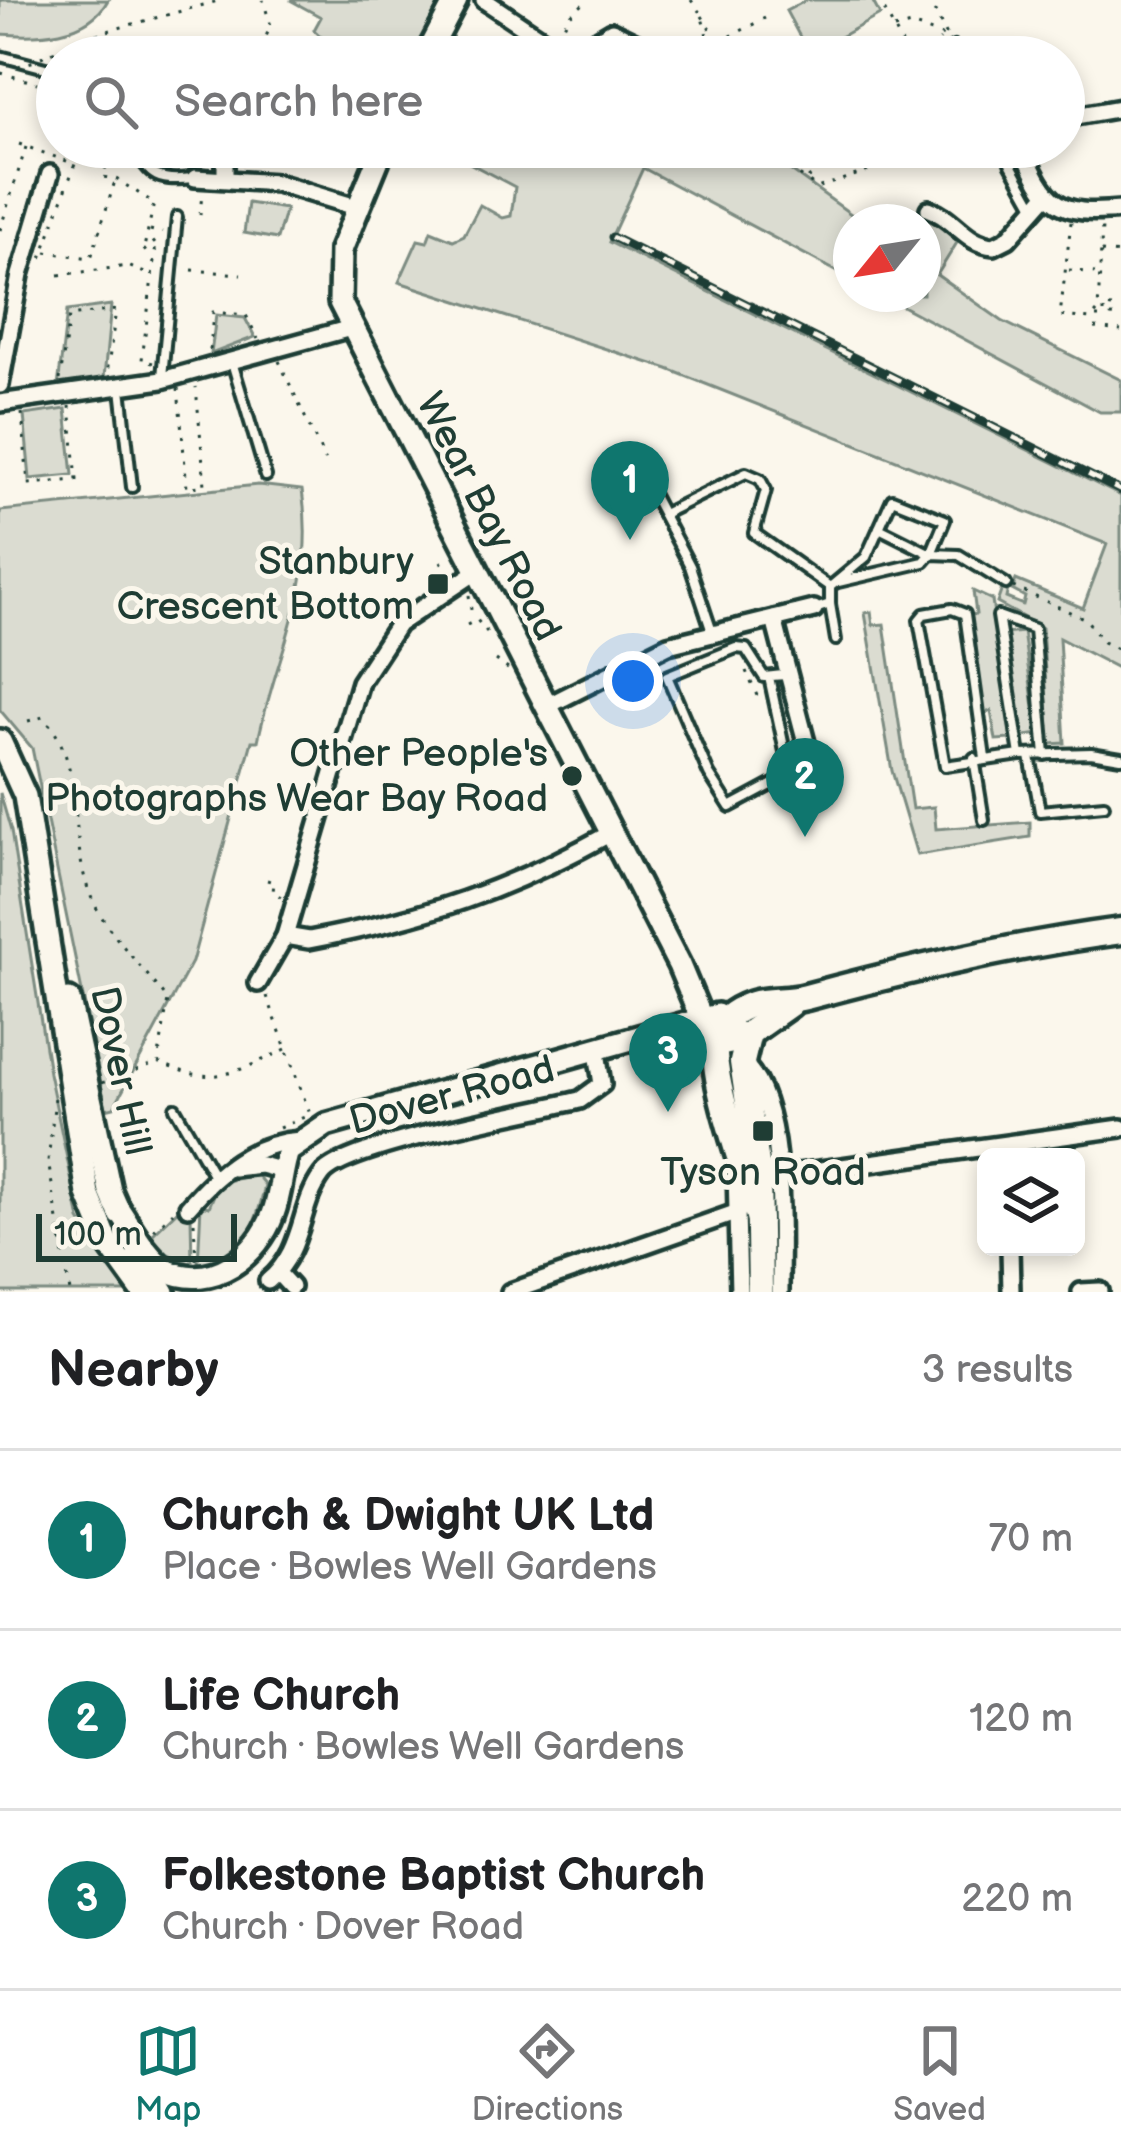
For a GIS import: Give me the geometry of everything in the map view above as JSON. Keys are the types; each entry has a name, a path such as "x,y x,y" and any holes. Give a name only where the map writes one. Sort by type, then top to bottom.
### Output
{"main road":[{"path":"760,1292 749,1216 709,1044 713,1019 754,1003 797,999 916,968 1121,931"},
{"path":"749,1216 758,1171 743,1051 760,1021 797,999"}],"street":[{"path":"437,36 456,0"},
{"path":"484,0 535,36"},
{"path":"593,36 617,30 626,36"},
{"path":"1085,114 1121,107"},
{"path":"225,168 225,178"},
{"name":"Wear Bay Road","path":"374,168 356,207 337,272 340,302 350,328 468,575 547,706 713,1019"},
{"path":"1029,168 1041,201 1072,213 1121,210"},
{"path":"0,385 20,275 50,174"},
{"path":"199,178 277,183 356,207"},
{"path":"941,210 951,211 970,240 1003,252 1041,201"},
{"path":"0,403 114,385 170,383 232,360 350,328"},
{"path":"261,986 285,937 360,682 398,624 468,575"},
{"path":"547,706 656,651 712,632 822,606"},
{"path":"774,620 818,750 815,777"},
{"name":"Dover Hill","path":"0,741 22,782 88,1194 109,1245 143,1292"},
{"path":"285,937 309,940 458,905 537,874 611,833"},
{"name":"Dover Hill","path":"47,924 115,1204 164,1292"},
{"path":"713,1019 743,1051 764,1099 777,1176 780,1292"},
{"name":"Dover Road","path":"115,1204 166,1270 196,1280 215,1276 236,1269 250,1256 272,1218 288,1151 331,1123 713,1019"},
{"name":"Dover Road","path":"646,1039 743,1051"},
{"name":"Dover Road","path":"291,1287 273,1277 304,1228 320,1178 328,1169 367,1150 580,1100 606,1085 597,1052"},
{"path":"1016,1148 1121,1128"},
{"name":"Dover Road","path":"197,1201 220,1174 262,1147 300,1140"},
{"path":"777,1176 977,1153"},
{"path":"220,1174 253,1165 283,1171"},
{"path":"510,1292 749,1216 739,1292"},
{"path":"1010,1256 1011,1292"},
{"path":"1081,1292 1100,1291"}],"lane":[{"path":"0,56 36,65"},
{"path":"144,168 157,178 199,178"},
{"path":"1012,168 1041,201"},
{"path":"1004,181 1015,176"},
{"path":"170,383 177,218"},
{"path":"232,360 266,476"},
{"path":"114,385 132,487"},
{"path":"639,469 690,566 712,632"},
{"path":"663,514 746,472 760,479 766,490 754,533 834,585"},
{"path":"834,585 884,567 924,562 945,520 892,499 866,557 834,585 822,606 836,640"},
{"path":"879,528 931,554 959,555 993,571 1006,584"},
{"path":"866,557 884,567"},
{"path":"984,820 980,758 965,614 932,612 919,620 945,766 980,758 1045,754 1121,758"},
{"path":"1045,754 1034,629 998,616 1040,812 1104,805"},
{"path":"769,676 790,775 730,807 709,774 668,676 736,648 746,649 764,677 769,676 790,674"},
{"path":"175,1108 220,1174"}],"path":[{"path":"93,36 222,0"},
{"path":"263,0 271,26 266,36"},
{"path":"557,36 569,16 588,0"},
{"path":"691,0 717,36"},
{"path":"879,0 898,36"},
{"path":"929,0 947,36"},
{"path":"701,14 707,36"},
{"path":"732,36 765,18"},
{"path":"894,29 911,25 935,36"},
{"path":"19,66 36,61"},
{"path":"1,74 36,83"},
{"path":"0,230 26,147"},
{"path":"105,168 103,177 116,179 154,202 142,252 156,242 142,361 154,363"},
{"path":"790,168 817,188"},
{"path":"802,168 817,188"},
{"path":"817,188 877,168"},
{"path":"199,178 200,215"},
{"path":"46,252 91,258 116,179"},
{"path":"0,191 10,195"},
{"path":"1093,317 1102,285 1096,273 1103,218"},
{"path":"1071,220 1060,316 1105,317 1104,306 1112,307 1111,316 1121,317"},
{"path":"149,230 162,233"},
{"path":"1099,252 1121,254"},
{"path":"59,275 128,266 154,277"},
{"path":"193,270 241,274"},
{"path":"1066,270 1096,273"},
{"path":"59,388 69,316 116,310 114,385"},
{"path":"209,358 213,312 246,315 259,339"},
{"path":"1095,328 1121,331"},
{"path":"275,353 325,460"},
{"path":"170,383 187,488 205,485 196,387"},
{"path":"22,412 28,484 77,480 70,404"},
{"path":"441,560 446,571 468,575 472,617"},
{"path":"1006,584 1086,620 1102,642 1121,651"},
{"path":"466,626 477,620 487,632"},
{"path":"496,660 509,670"},
{"path":"28,721 44,717 72,765 71,818 97,909 168,1000 158,1062"},
{"path":"267,880 274,882 274,892 282,898"},
{"path":"261,986 310,1114"},
{"path":"94,1085 158,1062 217,1077 286,1049"},
{"path":"66,1072 50,1116 48,1161 70,1292"},
{"path":"196,1271 197,1201"}],"shaded area":[{"path":"0,0 108,0 75,28 29,35 0,34"},
{"path":"290,0 441,0 421,36 320,36 314,30 321,17"},
{"path":"807,0 872,0 880,15 842,36 799,36 786,11"},
{"path":"479,168 643,168 609,242 1121,496 1121,670 1059,638 1065,743 1050,744 1042,628 997,603 1003,586 1008,589 1006,598 1023,605 1025,597 1012,590 1016,580 1083,608 1107,544 668,369 399,282 418,240 427,242 431,231 453,240 464,235 480,205 503,218 511,216 515,187"},
{"path":"643,168 787,168 837,204 833,204 833,269"},
{"path":"248,203 286,209 277,239 244,233"},
{"path":"941,224 958,241 941,269"},
{"path":"941,278 1002,321 1121,380 1121,412 1100,412 914,312 941,312"},
{"path":"111,305 104,378 58,387 67,311"},
{"path":"216,315 245,318 255,337 211,354"},
{"path":"66,409 73,475 30,479 24,415"},
{"path":"258,485 302,490 304,557 293,617 258,741 252,741 192,962 114,1107 106,1109 32,748 0,710 0,511"},
{"path":"973,591 992,600 1011,739 996,740 991,711 985,713 969,615 976,614"},
{"path":"871,612 873,625 884,624 912,809 934,807 936,829 1030,822 1030,837 917,855 892,771 865,613"},
{"path":"1023,632 1038,734 1021,737 1004,634"},
{"path":"0,793 11,831 49,1073 80,1220 96,1247 137,1292 0,1292"},
{"path":"256,1174 265,1185 245,1238 227,1255 198,1265 201,1205 209,1207 219,1183"},
{"path":"181,1207 191,1215 192,1264 168,1254 151,1236"}],"railway":[{"path":"612,237 1121,491"}],"place":[{"name":"Church & Dwight UK Ltd","path":"630,540"},
{"name":"Stanbury Crescent Bottom","path":"438,584"},
{"name":"Other People's Photographs Wear Bay Road","path":"572,776"},
{"name":"Life Church","path":"805,837"},
{"name":"Folkestone Baptist Church","path":"668,1112"},
{"name":"Tyson Road","path":"763,1131"}]}
